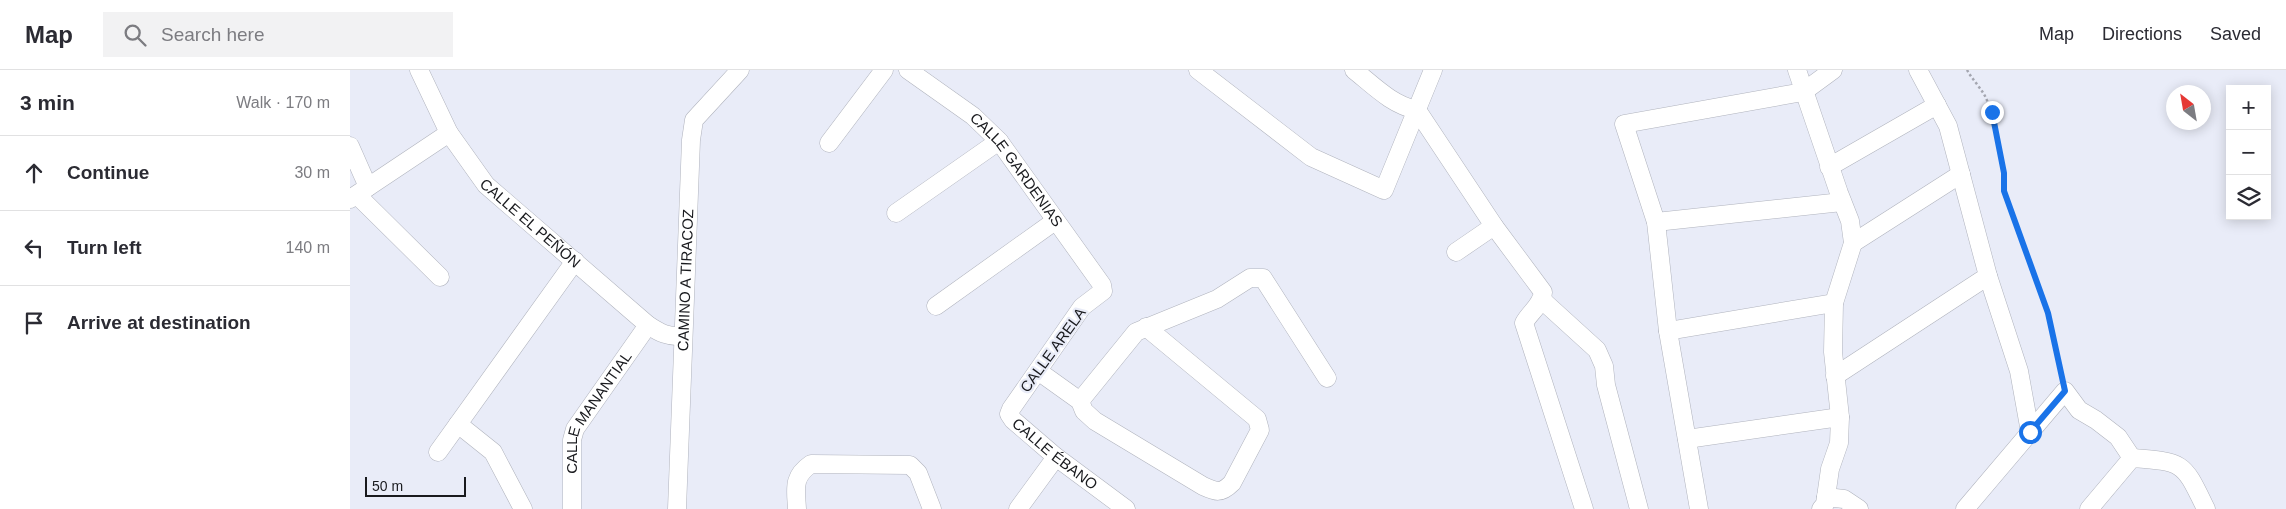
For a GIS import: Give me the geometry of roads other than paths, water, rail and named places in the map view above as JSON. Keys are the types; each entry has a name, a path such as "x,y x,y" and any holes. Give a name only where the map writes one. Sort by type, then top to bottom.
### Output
{"street":[{"name":"CALLE EL PEÑÓN","path":"419,70 450,133 486,185 648,325 667,335 682,336"},
{"name":"CAMINO A TIRACOZ","path":"676,509 691,140 694,120 740,70"},
{"path":"829,143 884,70"},
{"name":"CALLE GARDENIAS","path":"908,70 973,116 999,141 1102,285 1103,291"},
{"path":"1198,70 1311,157 1384,190 1433,70"},
{"path":"1354,70 1389,99 1404,108 1417,110 1494,226 1540,285 1543,292 1542,300 1524,323 1584,509"},
{"path":"1797,70 1802,92 1850,221 1853,243 1834,303 1833,352 1840,417 1839,443 1830,469 1824,503 1844,498 1860,509"},
{"path":"1699,509 1668,331 1656,222 1624,124 1802,92 1833,70"},
{"path":"1918,70 1948,126 1988,276 2019,371 2030,432"},
{"path":"1829,167 1937,105"},
{"path":"358,194 450,133"},
{"path":"896,213 999,141"},
{"path":"350,146 358,194 440,277"},
{"path":"1853,243 1961,174"},
{"path":"1656,222 1842,202"},
{"path":"936,306 1056,221"},
{"path":"1456,252 1494,226"},
{"path":"438,452 575,261"},
{"path":"1835,376 1988,276"},
{"path":"1080,401 1136,332 1146,326 1217,299 1250,278 1263,278 1327,378"},
{"name":"CALLE ARELA","path":"1009,414 1082,307 1103,291"},
{"path":"1542,300 1597,350 1604,366 1606,385 1639,509"},
{"path":"1668,331 1834,303"},
{"name":"CALLE MANANTIAL","path":"572,509 572,440 575,429 648,325"},
{"path":"1038,371 1080,401 1084,411 1095,420 1203,486 1220,492 1225,490 1232,483 1260,430 1260,424 1252,413 1146,326"},
{"path":"1965,509 2065,391 2079,410 2096,420 2118,438 2132,458"},
{"name":"CALLE ÉBANO","path":"1009,414 1013,420 1056,458 1126,509"},
{"path":"1687,439 1840,417"},
{"path":"458,424 493,452 523,509"},
{"path":"1018,509 1056,458"},
{"path":"2089,509 2132,458"},
{"path":"2132,458 2167,460 2181,466 2189,475 2206,509"},
{"path":"797,509 796,480 802,470 811,464 910,465 918,473 932,509"}]}
